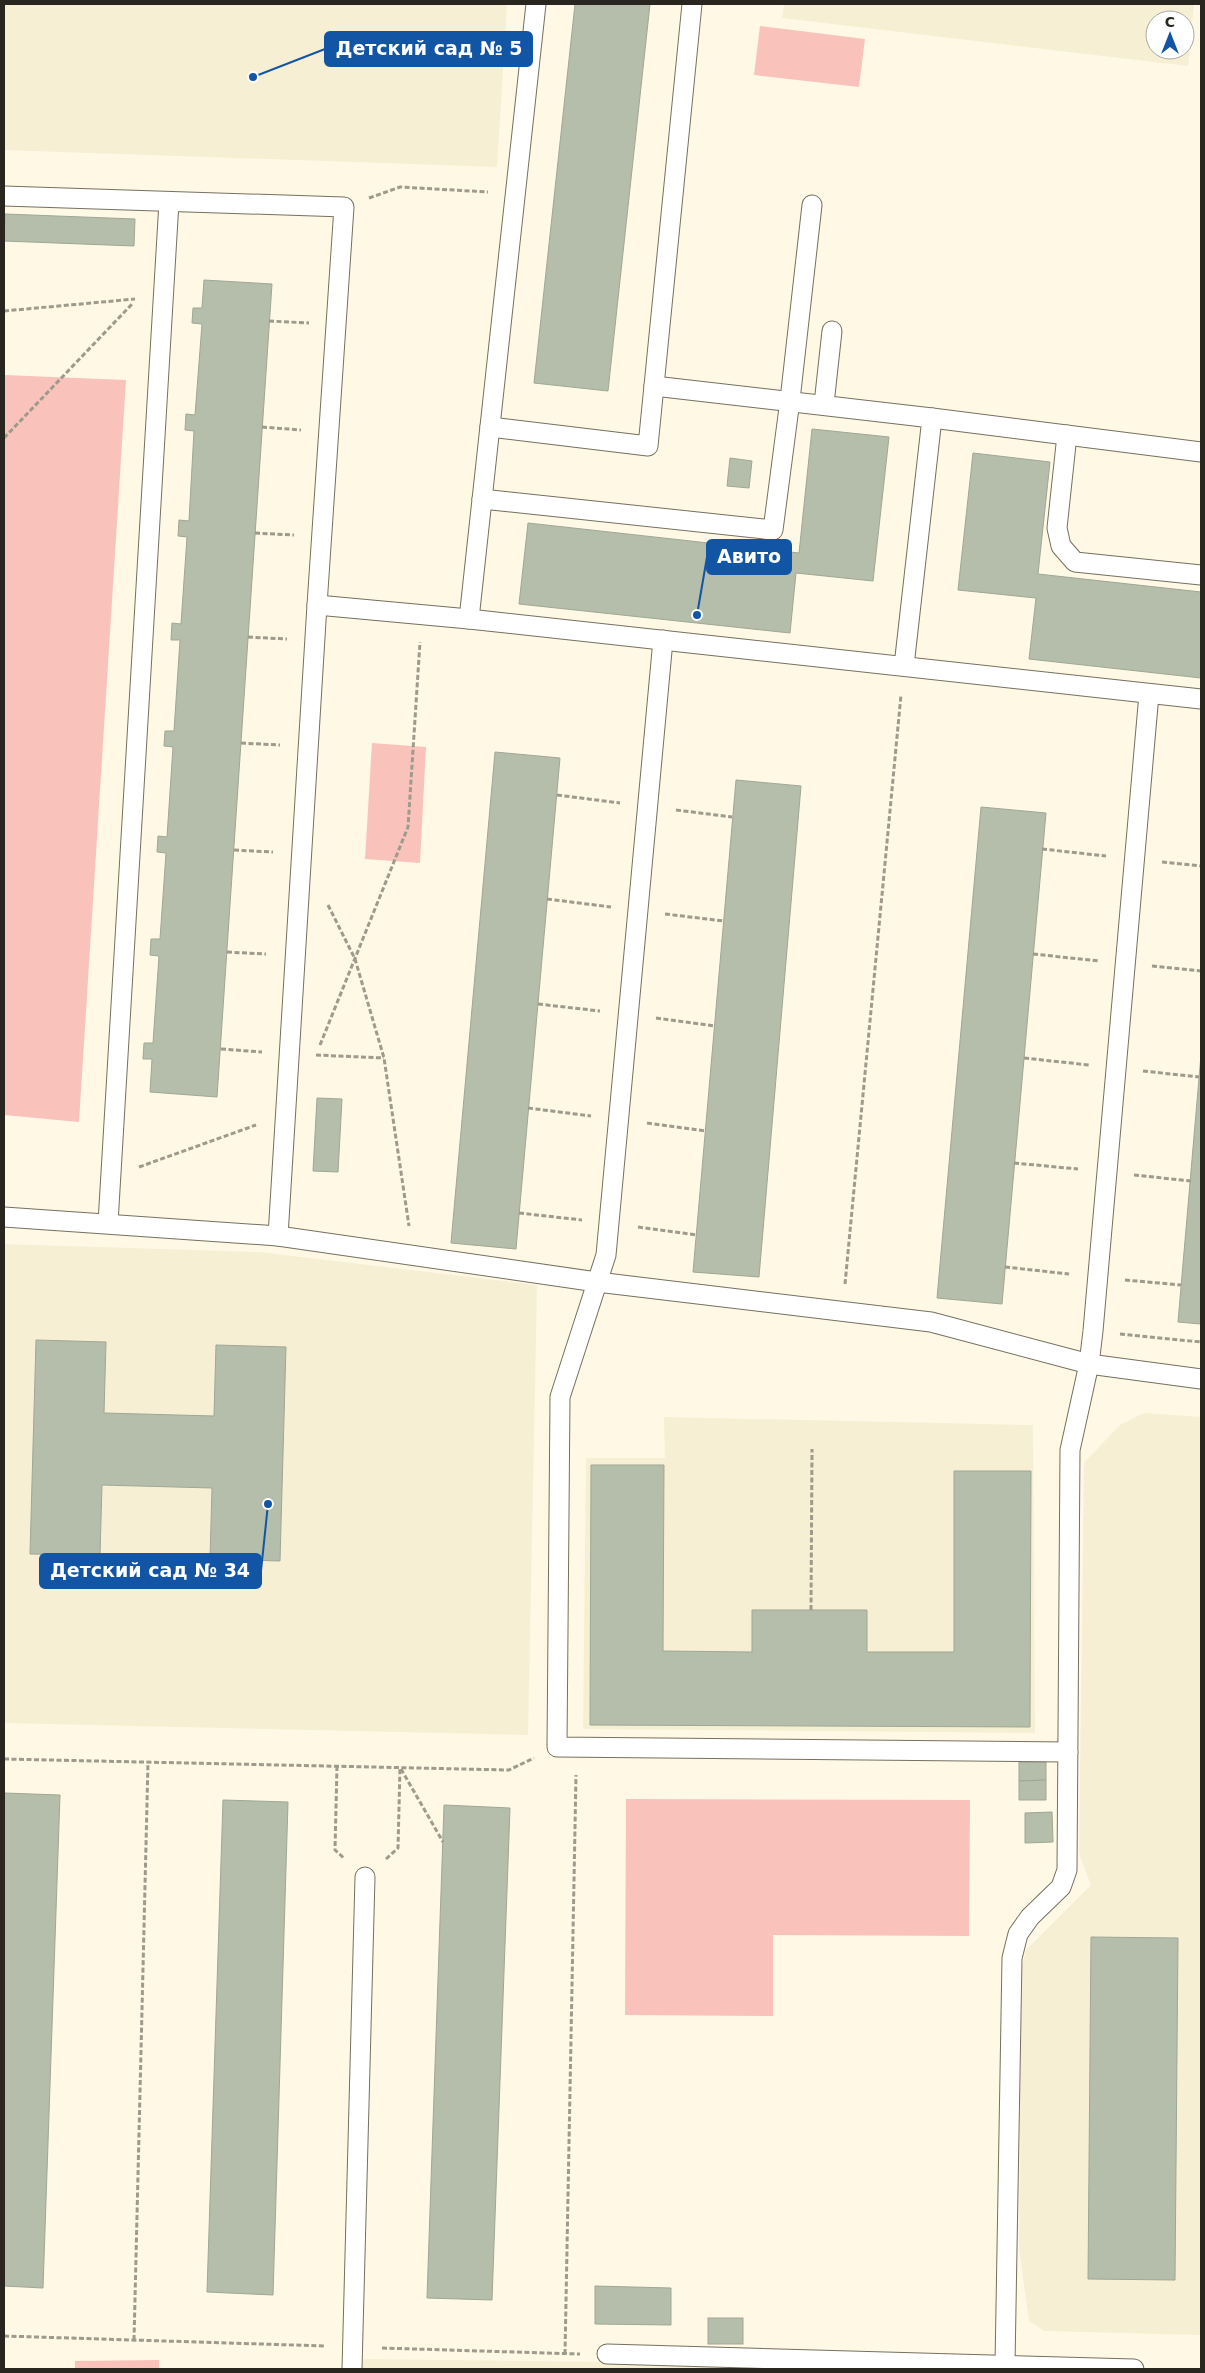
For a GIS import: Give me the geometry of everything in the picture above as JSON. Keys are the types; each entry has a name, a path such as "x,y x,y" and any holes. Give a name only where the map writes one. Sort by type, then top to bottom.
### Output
{"lane":[{"path":"469,619 536,4"},
{"path":"490,427 648,446 692,4"},
{"path":"4,196 344,206 321,537 278,1236"},
{"path":"108,1223 169,202"},
{"path":"482,499 773,530 812,205"},
{"path":"824,404 832,331"},
{"path":"654,386 824,404 1201,452"},
{"path":"904,666 932,418"},
{"path":"1067,435 1057,528 1061,546 1075,562 1201,575"},
{"path":"317,605 469,619 1201,699"},
{"path":"663,640 606,1255 560,1398 557,1747 1068,1752"},
{"path":"1006,2365 1012,1958 1018,1934 1030,1917 1061,1887 1067,1870 1070,1450 1094,1332 1149,694"},
{"path":"4,1218 108,1223 278,1236 597,1282 930,1322 1089,1364 1201,1380"},
{"path":"352,2369 365,1877"},
{"path":"607,2354 850,2365 1006,2365 1134,2369"}],"path":[{"path":"344,206 400,187 515,194"},
{"path":"4,311 138,298 4,438"},
{"path":"269,321 336,325"},
{"path":"262,427 329,432"},
{"path":"255,533 321,537"},
{"path":"312,1063 408,827 422,615"},
{"path":"248,637 315,640"},
{"path":"842,1312 904,666"},
{"path":"241,743 308,746"},
{"path":"234,850 302,853"},
{"path":"324,897 355,959 384,1058 413,1256"},
{"path":"227,952 295,955"},
{"path":"221,1050 384,1058"},
{"path":"110,1177 286,1114"},
{"path":"1094,1332 1201,1342"},
{"path":"811,1610 812,1450"},
{"path":"4,1759 509,1770 557,1747"},
{"path":"565,2354 576,1747"},
{"path":"134,2340 148,1762"},
{"path":"337,1766 335,1850 365,1877 398,1848 400,1768"},
{"path":"400,1768 443,1842"},
{"path":"4,2336 607,2354"}],"shaded area":[{"path":"4,4 507,4 497,167 4,150"},
{"path":"784,4 1194,4 1193,10 1145,10 1145,60 1189,60 1188,66 782,18"},
{"path":"760,26 865,39 859,87 754,75"},
{"path":"4,375 126,380 79,1122 4,1115"},
{"path":"372,743 426,747 420,863 365,859"},
{"path":"4,1244 259,1252 537,1285 528,1735 4,1723"},
{"path":"1144,1413 1201,1417 1201,2335 1044,2331 1029,2321 1019,2248 1021,1971 1026,1950 1091,1885 1079,1854 1084,1463 1120,1425"},
{"path":"664,1417 1033,1425 1035,1733 583,1729 586,1458 665,1458"},
{"path":"626,1799 970,1800 969,1936 773,1935 773,2016 625,2015"},
{"path":"355,2359 782,2364 782,2369 355,2369"},
{"path":"159,2360 159,2369 75,2369 75,2361"}],"building":[{"path":"575,4 650,4 608,391 534,383"},
{"path":"5,214 135,219 134,246 4,241"},
{"path":"204,280 272,284 217,1097 150,1092 152,1059 143,1059 144,1043 153,1043 159,956 150,955 151,939 160,939 166,853 157,852 158,836 167,837 173,747 164,746 165,731 174,731 180,640 171,640 172,623 181,624 187,537 178,536 179,520 189,521 194,431 185,430 186,414 195,415 202,324 192,323 193,308 202,308"},
{"path":"812,429 889,437 873,581 796,573 790,633 519,604 528,523 799,553"},
{"path":"973,453 1050,462 1038,574 1201,592 1201,678 1029,659 1036,598 958,590"},
{"path":"730,458 752,461 749,488 727,486"},
{"path":"495,752 560,758 516,1249 451,1243"},
{"path":"736,780 801,786 759,1277 693,1272"},
{"path":"981,807 1046,813 1002,1304 937,1298"},
{"path":"1201,1055 1201,1324 1178,1322"},
{"path":"317,1098 342,1099 338,1172 313,1171"},
{"path":"36,1340 106,1342 104,1413 214,1416 216,1345 286,1347 280,1561 210,1559 212,1488 102,1485 100,1555 30,1554"},
{"path":"591,1465 664,1465 663,1651 752,1652 752,1610 867,1610 867,1652 954,1652 954,1471 1031,1471 1030,1727 590,1725"},
{"path":"1019,1762 1046,1762 1046,1780 1019,1781"},
{"path":"1046,1780 1046,1800 1019,1800 1019,1781"},
{"path":"4,1793 60,1795 43,2288 4,2286"},
{"path":"223,1800 288,1802 273,2295 207,2292"},
{"path":"444,1805 510,1808 492,2300 427,2298"},
{"path":"1052,1812 1053,1842 1025,1843 1025,1813"},
{"path":"1091,1937 1178,1938 1175,2280 1088,2279"},
{"path":"595,2286 671,2288 671,2325 595,2324"},
{"path":"708,2318 743,2318 743,2344 708,2344"}],"place":[{"name":"Детский сад № 5","path":"253,77"},
{"name":"Авито","path":"697,615"},
{"name":"Детский сад № 34","path":"268,1504"}]}
